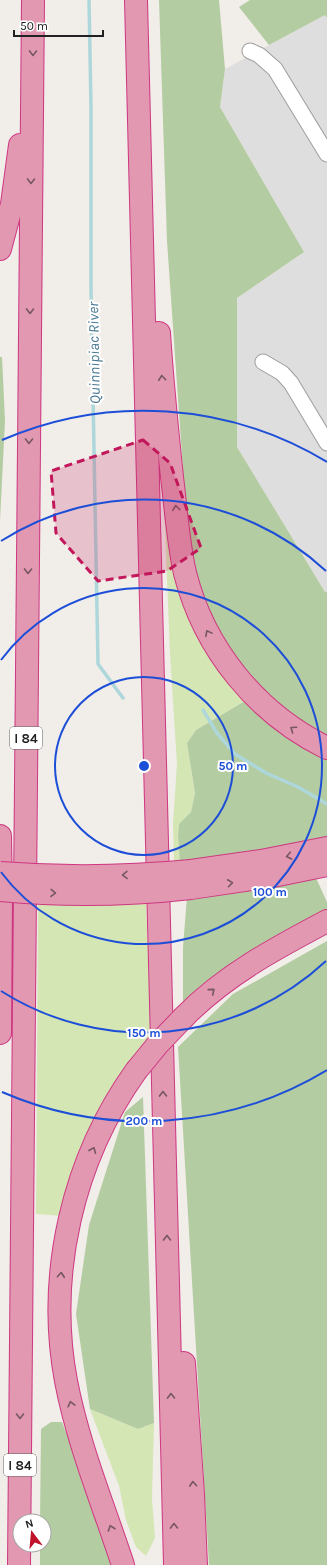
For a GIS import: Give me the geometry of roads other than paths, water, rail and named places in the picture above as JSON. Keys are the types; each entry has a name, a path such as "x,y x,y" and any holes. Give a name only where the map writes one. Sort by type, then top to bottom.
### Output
{"highway":[{"name":"I 84","path":"20,1561 33,0"},
{"path":"136,0 175,1565"},
{"path":"0,249 12,204 21,142 32,100"},
{"path":"143,265 152,292 158,319 165,410 181,548 185,573 194,603 216,647 234,674 245,687 280,719 302,735 327,748"},
{"path":"0,836 0,1033"},
{"path":"0,890 44,893 99,894 154,892 191,879 261,861 327,848"},
{"path":"0,873 44,876 134,875 191,879 260,878 327,865"},
{"path":"123,1565 70,1400 60,1335 60,1296 67,1232 78,1188 102,1129 118,1099 136,1071 158,1044 213,990 273,950 327,921"},
{"path":"168,1271 179,1322 184,1367 193,1494 196,1565"}],"street":[{"path":"250,51 259,55 275,70 327,154"},
{"path":"263,362 282,373 291,383 327,443"}],"waterway":[{"name":"Quinnipiac River","path":"89,0 91,107 91,288 98,664 123,698"},
{"name":"Quinnipiac River","path":"203,710 217,733 235,754 266,773 298,787 327,804"}]}
